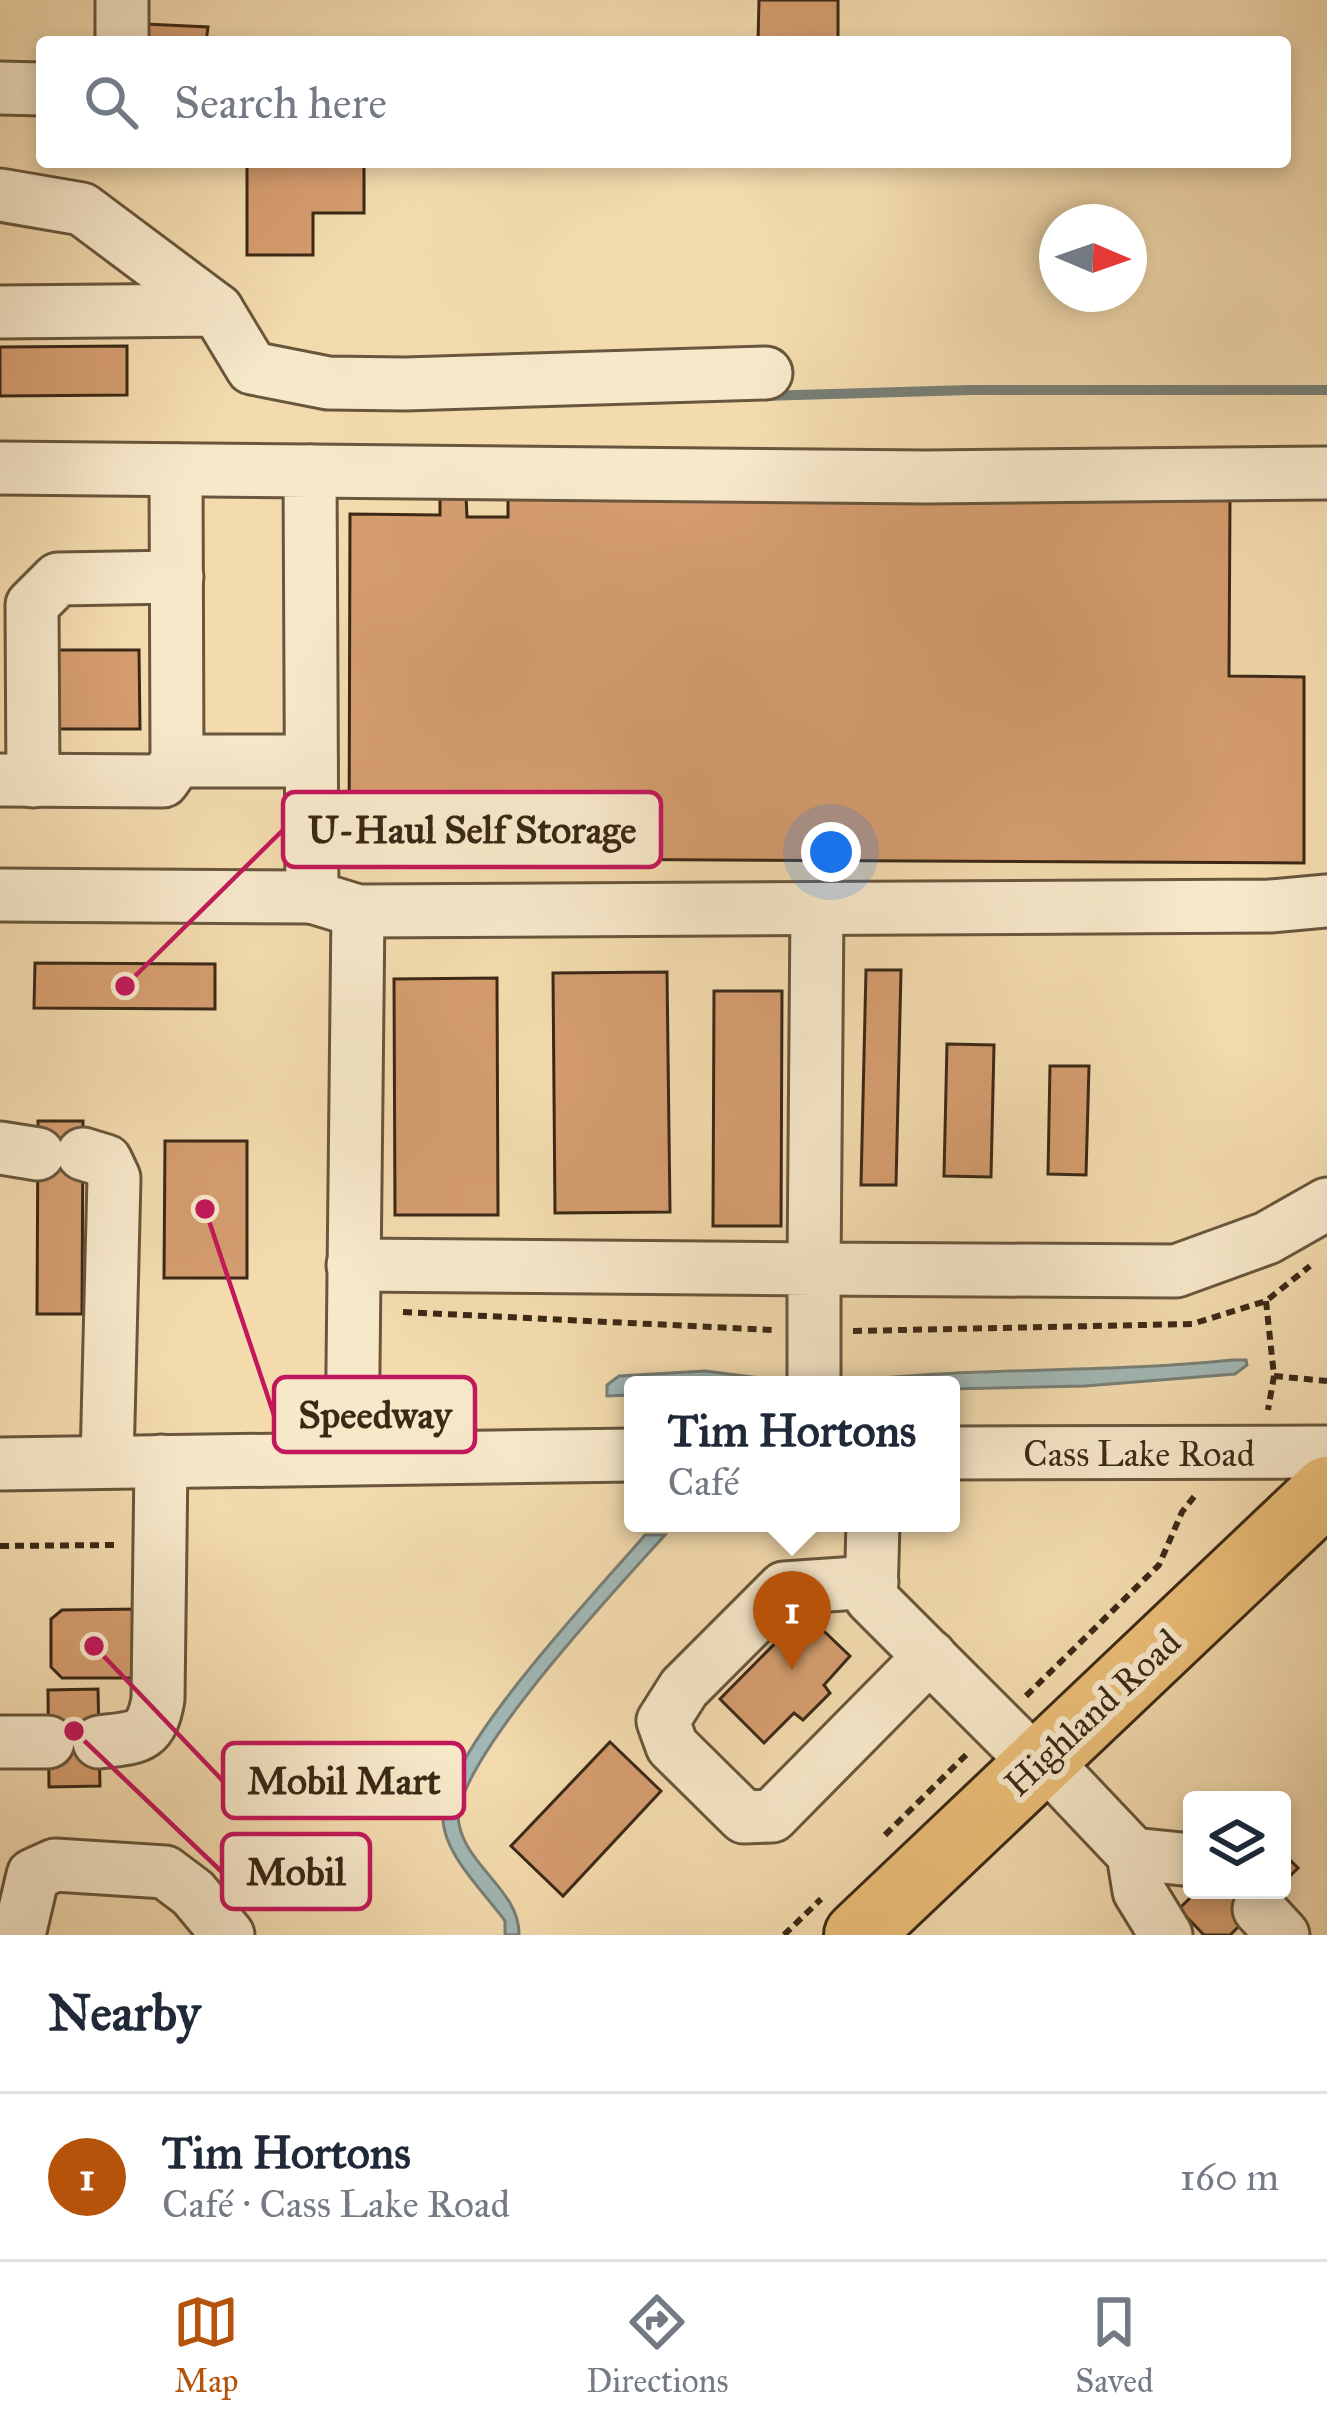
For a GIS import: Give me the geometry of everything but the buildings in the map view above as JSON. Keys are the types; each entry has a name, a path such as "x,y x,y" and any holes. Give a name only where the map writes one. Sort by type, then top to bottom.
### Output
{"highway":[{"name":"Highland Road","path":"860,1920 1026,1748 1327,1490"}],"street":[{"path":"122,0 122,36"},
{"path":"0,88 36,89"},
{"path":"0,196 82,209 217,310 252,368 328,383 405,384 766,373"},
{"path":"0,312 217,310"},
{"path":"0,468 927,477 1327,473"},
{"path":"176,470 177,577 177,761 163,781 16,780 32,605 58,579 177,577"},
{"path":"310,471 311,761 335,904 353,1264 352,1458"},
{"path":"177,761 311,761"},
{"path":"0,895 817,910 1270,906 1327,901"},
{"path":"814,1376 817,910"},
{"path":"40,1152 106,1161 114,1178 107,1462"},
{"path":"353,1264 1176,1270 1267,1238 1327,1204"},
{"name":"Cass Lake Road","path":"960,1453 1327,1452"},
{"path":"0,1464 624,1455"},
{"path":"99,1742 140,1736 154,1724 161,1461"},
{"path":"873,1532 872,1598 920,1666 1026,1748 1133,1854 1139,1891 1166,1935"},
{"path":"872,1582 784,1588 684,1688 663,1721 672,1746 744,1816 772,1816 920,1666"},
{"path":"1133,1854 1183,1859"},
{"path":"20,1935 33,1875 55,1864 165,1872 194,1893 228,1935"}],"path":[{"path":"883,1838 1026,1748 1160,1565 1182,1512 1270,1406 1274,1376 1266,1301"},
{"path":"1274,1376 1327,1381"},
{"path":"0,1546 160,1545"},
{"path":"784,1935 860,1920"}],"water":[{"path":"1246,1360 1247,1365 1235,1374 1085,1386 960,1389 960,1376 907,1376"},
{"path":"705,1371 744,1376 624,1376 624,1395 607,1396 607,1385 619,1376"},
{"path":"645,1535 665,1535 508,1720 463,1797 459,1824 464,1839 517,1919 519,1935 505,1935 505,1921 467,1873 445,1833 443,1819 450,1790 468,1754 526,1672"}],"waterway":[{"path":"762,396 970,390 1327,390"}],"place":[{"name":"U-Haul Self Storage","path":"125,986"},
{"name":"Speedway","path":"205,1209"},
{"name":"Mobil Mart","path":"94,1646"},
{"name":"Tim Hortons","path":"792,1670"},
{"name":"Mobil","path":"74,1731"}]}
